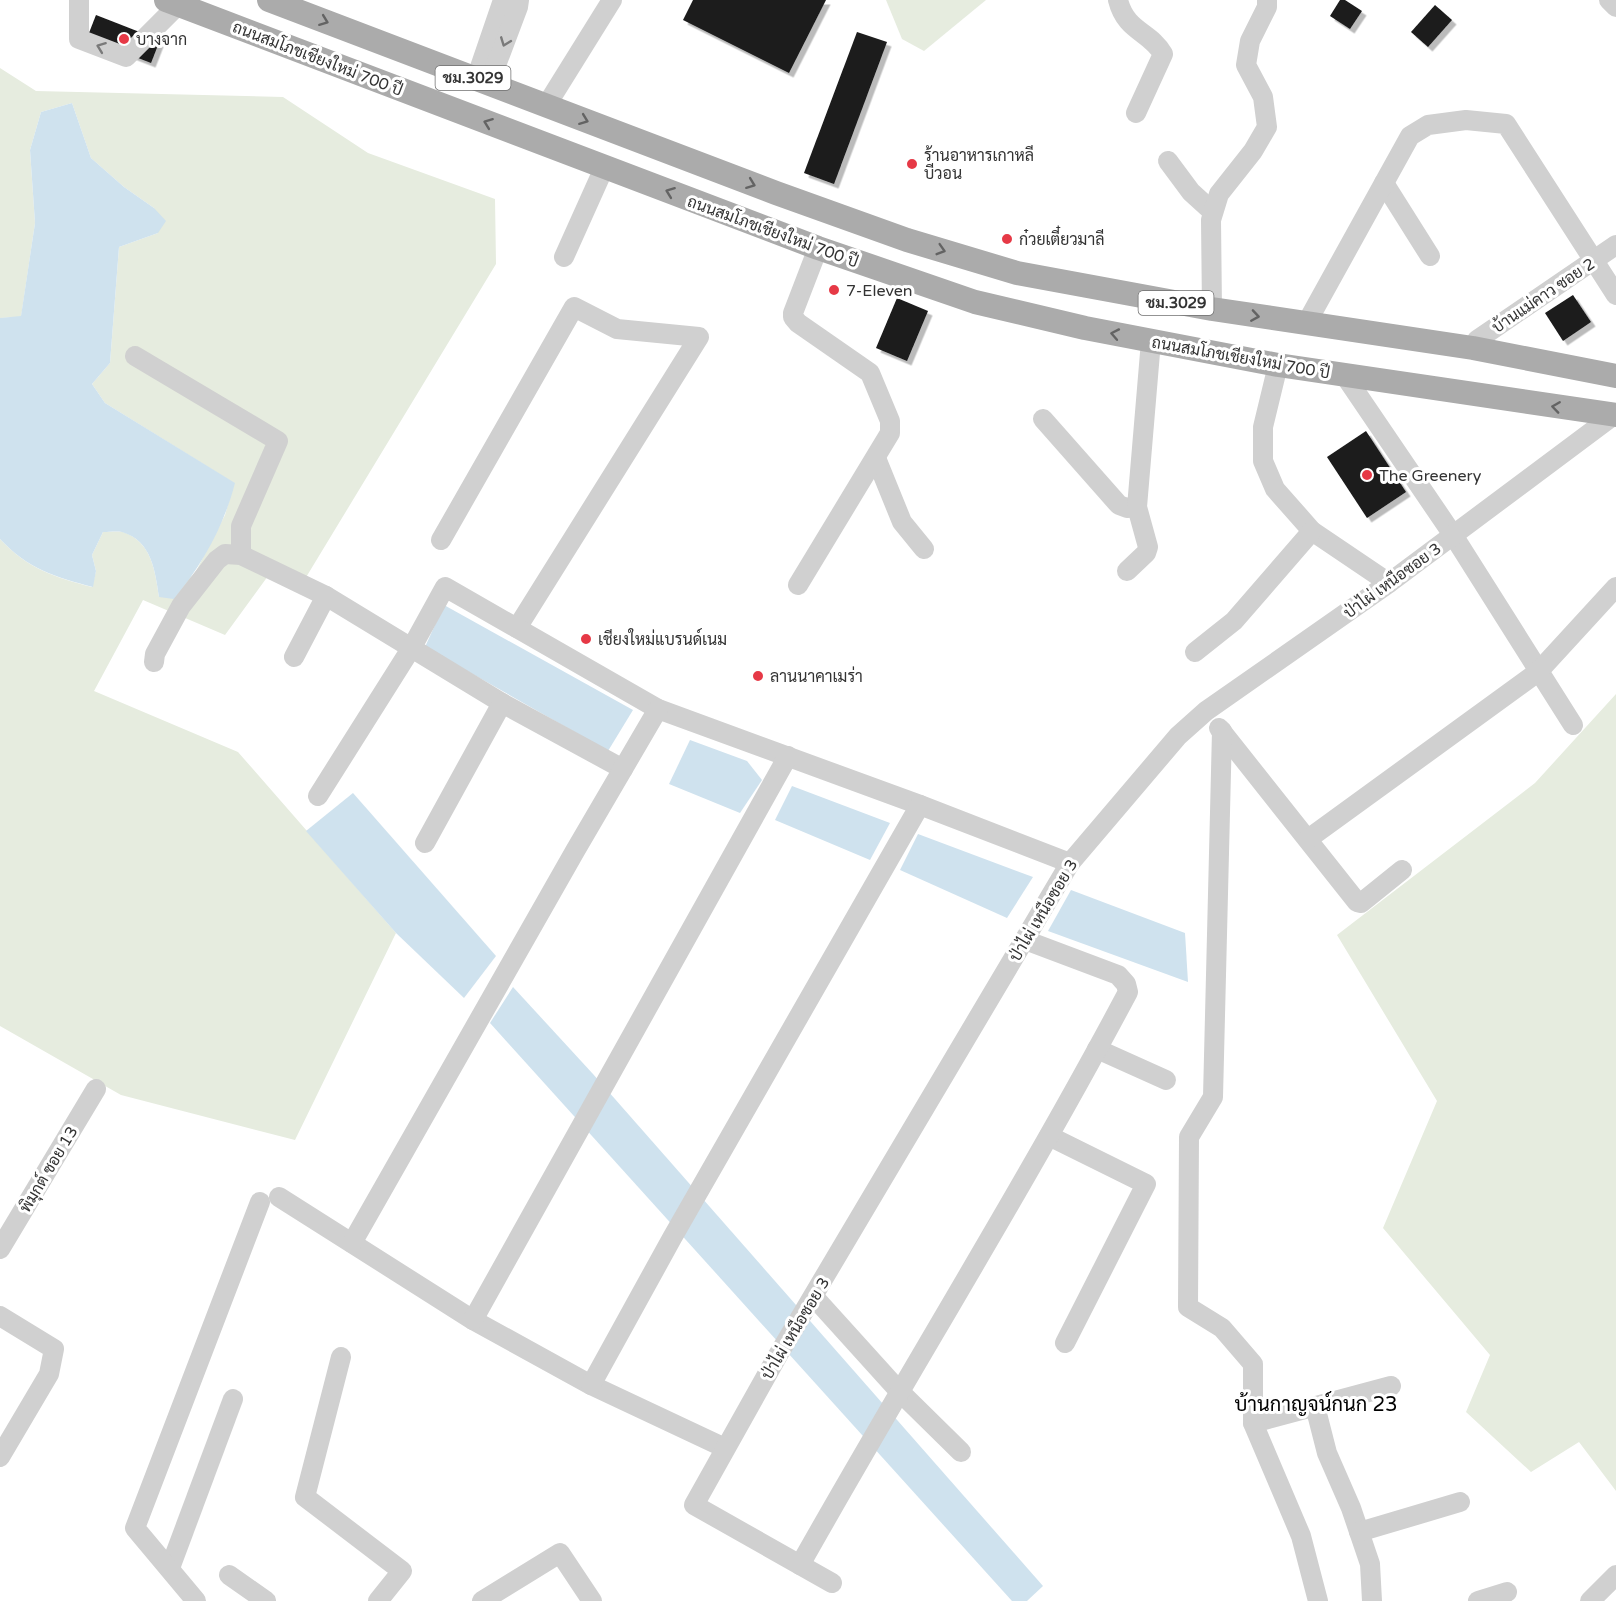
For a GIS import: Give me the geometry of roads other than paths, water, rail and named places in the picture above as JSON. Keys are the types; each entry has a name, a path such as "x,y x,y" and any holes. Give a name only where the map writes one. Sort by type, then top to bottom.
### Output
{"main road":[{"name":"ชม.3029","path":"269,0 765,189 906,240 1017,273 1212,309 1473,348 1616,376"},
{"name":"ถนนสมโภชเชียงใหม่ 700 ปี","path":"172,2 818,248 975,302 1085,328 1278,365 1615,415"}],"street":[{"path":"79,0 80,39 126,57 172,2"},
{"path":"483,82 503,0"},
{"path":"483,82 518,7 519,0"},
{"path":"546,106 612,0"},
{"path":"1118,0 1121,13 1133,28 1159,47 1163,54 1136,113"},
{"path":"1212,309 1211,220 1213,212 1219,194 1253,152 1267,127 1263,97 1246,66 1250,41 1267,7 1267,0"},
{"path":"1609,0 1616,7"},
{"path":"1306,324 1410,136 1428,125 1466,120 1506,124 1616,295"},
{"path":"1168,161 1191,192 1213,212"},
{"path":"564,257 604,168"},
{"path":"1384,183 1430,256"},
{"name":"บ้านแม่คาว ซอย 2","path":"1473,348 1477,340 1616,245"},
{"path":"798,585 891,433 890,421 875,381 870,374 798,323 793,317 818,248"},
{"path":"441,540 574,308 617,329 699,338 517,628"},
{"path":"1127,571 1146,553 1148,547 1137,507 1151,341"},
{"path":"135,356 278,441 241,526 241,555"},
{"path":"1278,365 1263,427 1263,461 1275,489 1312,531 1389,583"},
{"path":"1345,376 1453,535 1573,725"},
{"name":"ป่าไผ่ เหนือซอย 3","path":"800,1565 694,1505 778,1355 1070,863 1178,736 1206,711 1389,583 1615,415"},
{"path":"1042,419 1119,505 1127,508 1137,507"},
{"path":"876,458 902,522 924,549"},
{"path":"1195,651 1234,621 1312,531"},
{"path":"154,662 155,654 181,606 217,560 225,554 241,555 327,596 502,703 623,769"},
{"path":"318,796 412,647 445,587 658,709 920,805 1070,863"},
{"path":"1308,839 1538,672 1616,587"},
{"path":"294,657 327,596"},
{"path":"425,843 502,703"},
{"path":"352,1243 658,709"},
{"path":"1206,711 1357,902 1361,903 1402,870"},
{"path":"1222,731 1213,1097 1189,1137 1188,1307 1222,1328 1253,1364 1253,1423 1301,1536 1318,1601"},
{"path":"473,1320 788,756"},
{"path":"591,1385 672,1238 920,805"},
{"path":"832,1583 800,1565 1049,1136 1128,992 1126,984 1118,975 1025,940"},
{"path":"1097,1050 1166,1080"},
{"name":"พิมุกต์ ซอย 13","path":"0,1249 96,1089"},
{"path":"1049,1136 1146,1184 1065,1343"},
{"path":"196,1601 135,1528 270,1199 352,1243 473,1320 591,1385 725,1448"},
{"path":"810,1303 895,1399 961,1452"},
{"path":"0,1316 54,1349 49,1374 0,1457"},
{"path":"341,1357 305,1497 402,1570 378,1601"},
{"path":"1253,1423 1391,1386"},
{"path":"170,1568 233,1399"},
{"path":"1316,1406 1328,1453 1370,1564 1372,1601"},
{"path":"1359,1532 1460,1502"},
{"path":"482,1601 560,1553 592,1601"},
{"path":"229,1575 266,1601"},
{"path":"1590,1601 1616,1575"},
{"path":"1478,1601 1507,1592"}],"water":[{"path":"72,103 91,158 124,187 154,208 166,221 158,233 119,247 110,363 92,384 105,403 235,483 225,514 211,544 194,573 174,599 159,597 156,577 146,550 132,536 122,532 103,532 92,555 96,571 93,587 66,580 32,565 0,539 0,318 21,316 35,223 30,150 41,112"},
{"path":"444,605 633,710 608,751 425,647"},
{"path":"690,740 747,761 762,780 740,813 669,784"},
{"path":"792,786 890,823 870,860 775,820"},
{"path":"353,793 496,956 464,998 396,933 306,831"},
{"path":"918,834 1033,877 1007,918 900,870"},
{"path":"1071,890 1185,933 1188,982 1048,931"},
{"path":"513,987 593,1074 1043,1586 1027,1601 1012,1601 490,1023"}],"place":[{"name":"บางจาก","path":"124,39"},
{"name":"ร้านอาหารเกาหลี บีวอน","path":"912,164"},
{"name":"ก๋วยเตี๋ยวมาลี","path":"1007,239"},
{"name":"7-Eleven","path":"834,290"},
{"name":"The Greenery","path":"1367,475"},
{"name":"เชียงใหม่แบรนด์เนม","path":"586,639"},
{"name":"ลานนาคาเมร่า","path":"758,676"}],"district":[{"name":"บ้านกาญจน์กนก 23","path":"1316,1404"}]}
